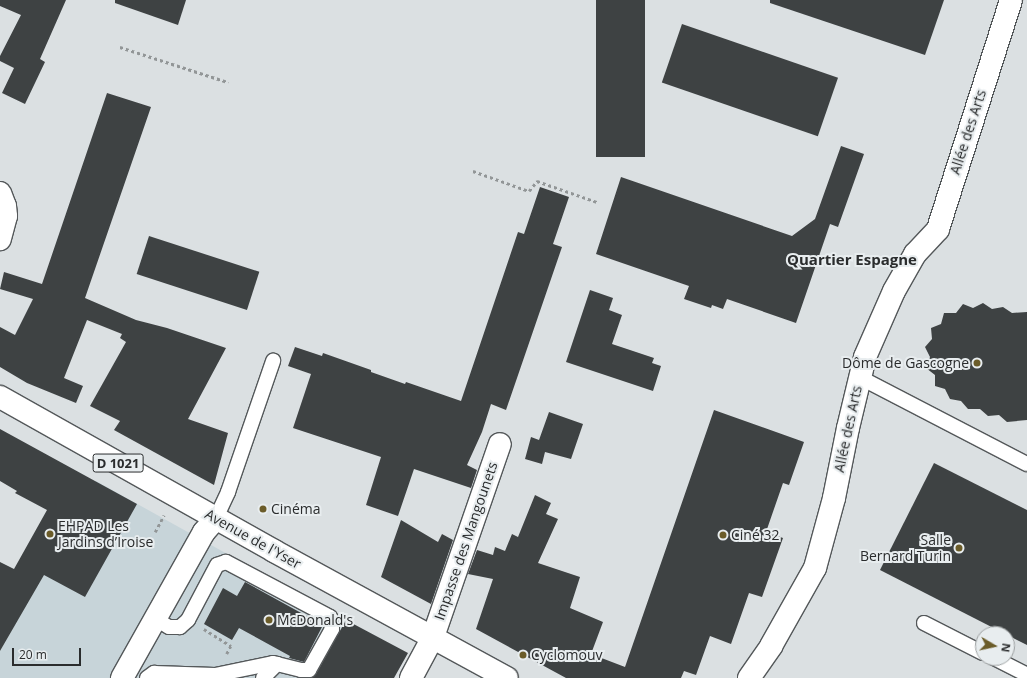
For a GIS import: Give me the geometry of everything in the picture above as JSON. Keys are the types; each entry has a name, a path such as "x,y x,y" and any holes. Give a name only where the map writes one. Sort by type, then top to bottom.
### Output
{"street":[{"name":"Allée des Arts","path":"748,678 771,646 815,568 834,498 859,377 865,357 894,291 915,254 938,229 1010,0"},
{"path":"0,193 5,206 6,216 0,239"},
{"name":"Avenue de l'Yser","path":"0,397 507,678"},
{"name":"Impasse des Mangounets","path":"411,678 433,637 500,444"},
{"path":"122,678 204,532 216,518"}],"lane":[{"path":"216,518 228,492 273,361"},
{"path":"859,377 1027,464"},
{"path":"146,678 154,673 218,677 230,671 277,664 302,670 309,670 332,629 330,617 226,562 217,565 188,620 180,627 169,627 155,619"},
{"path":"924,623 975,649"},
{"path":"263,678 277,664"},
{"path":"1010,666 1027,675"}],"path":[{"path":"120,47 228,82"},
{"path":"473,171 529,191 537,181 597,202"},
{"path":"155,532 164,515 169,518"},
{"path":"188,620 231,646 218,677"}],"shaded area":[{"path":"96,481 346,620 314,678 0,678 0,651"}],"building":[{"path":"0,0 66,0 40,59 45,62 25,104 2,93 14,68 0,61 0,56 21,15 0,6"},
{"path":"115,0 186,0 178,25 115,3"},
{"path":"596,0 645,0 645,157 596,157"},
{"path":"770,0 944,0 925,55 770,3"},
{"path":"682,24 838,78 818,136 662,83"},
{"path":"107,93 151,107 85,298 136,320 167,328 226,348 188,419 228,433 214,485 114,430 120,421 90,406 126,342 120,338 122,334 87,320 64,378 83,386 76,403 27,383 0,367 0,327 15,335 33,299 0,289 4,272 42,284"},
{"path":"841,146 864,154 838,227 830,224 796,323 727,299 723,309 712,305 711,308 684,299 689,286 596,254 621,177 792,236 815,219"},
{"path":"540,187 569,197 553,244 562,247 506,410 491,404 482,432 467,465 477,470 471,488 414,469 398,516 366,505 381,457 293,428 311,374 288,366 295,347 322,356 323,353 405,384 406,382 461,401 518,232 524,234"},
{"path":"149,236 259,272 247,310 137,274"},
{"path":"590,290 613,298 609,310 622,315 612,344 654,358 652,363 661,366 653,391 566,362"},
{"name":"Dôme de Gascogne","path":"983,303 992,309 1003,307 1012,313 1027,312 1027,420 1007,422 999,415 988,416 980,409 968,409 961,401 950,399 945,389 935,386 935,375 926,368 930,357 925,347 932,339 931,328 941,324 944,313 956,313 963,304 973,308"},
{"name":"Ciné 32","path":"714,410 804,442 789,485 783,483 766,532 783,538 762,597 749,593 731,644 710,636 696,675 684,671 681,678 566,678 476,629 493,579 468,574 477,550 493,555 495,547 505,551 512,534 518,537 535,495 551,503 546,514 558,519 538,563 580,577 570,608 603,622 591,654 625,667"},
{"path":"549,412 583,424 571,459 545,452 542,464 525,459 531,437 539,440"},
{"path":"0,429 137,504 85,597 44,575 0,651 0,562 14,569 47,510 15,493 17,491 0,481"},
{"name":"Salle Bernard Turin","path":"934,463 1027,510 1027,645 1015,639 1015,626 990,626 880,570"},
{"path":"401,520 438,542 442,534 453,540 431,604 381,577"},
{"name":"McDonald's","path":"245,582 323,625 304,662 289,658 290,656 239,628 232,640 204,624 223,588 237,596"},
{"path":"346,620 408,653 394,678 311,678 316,674"}],"place":[{"name":"Dôme de Gascogne","path":"977,363"},
{"name":"Cinéma","path":"263,509"},
{"name":"EHPAD Les Jardins d’Iroise","path":"50,534"},
{"name":"Ciné 32","path":"723,535"},
{"name":"Salle Bernard Turin","path":"959,548"},
{"name":"McDonald's","path":"269,620"},
{"name":"Cyclomouv","path":"523,655"}],"district":[{"name":"Quartier Espagne","path":"852,260"}]}
